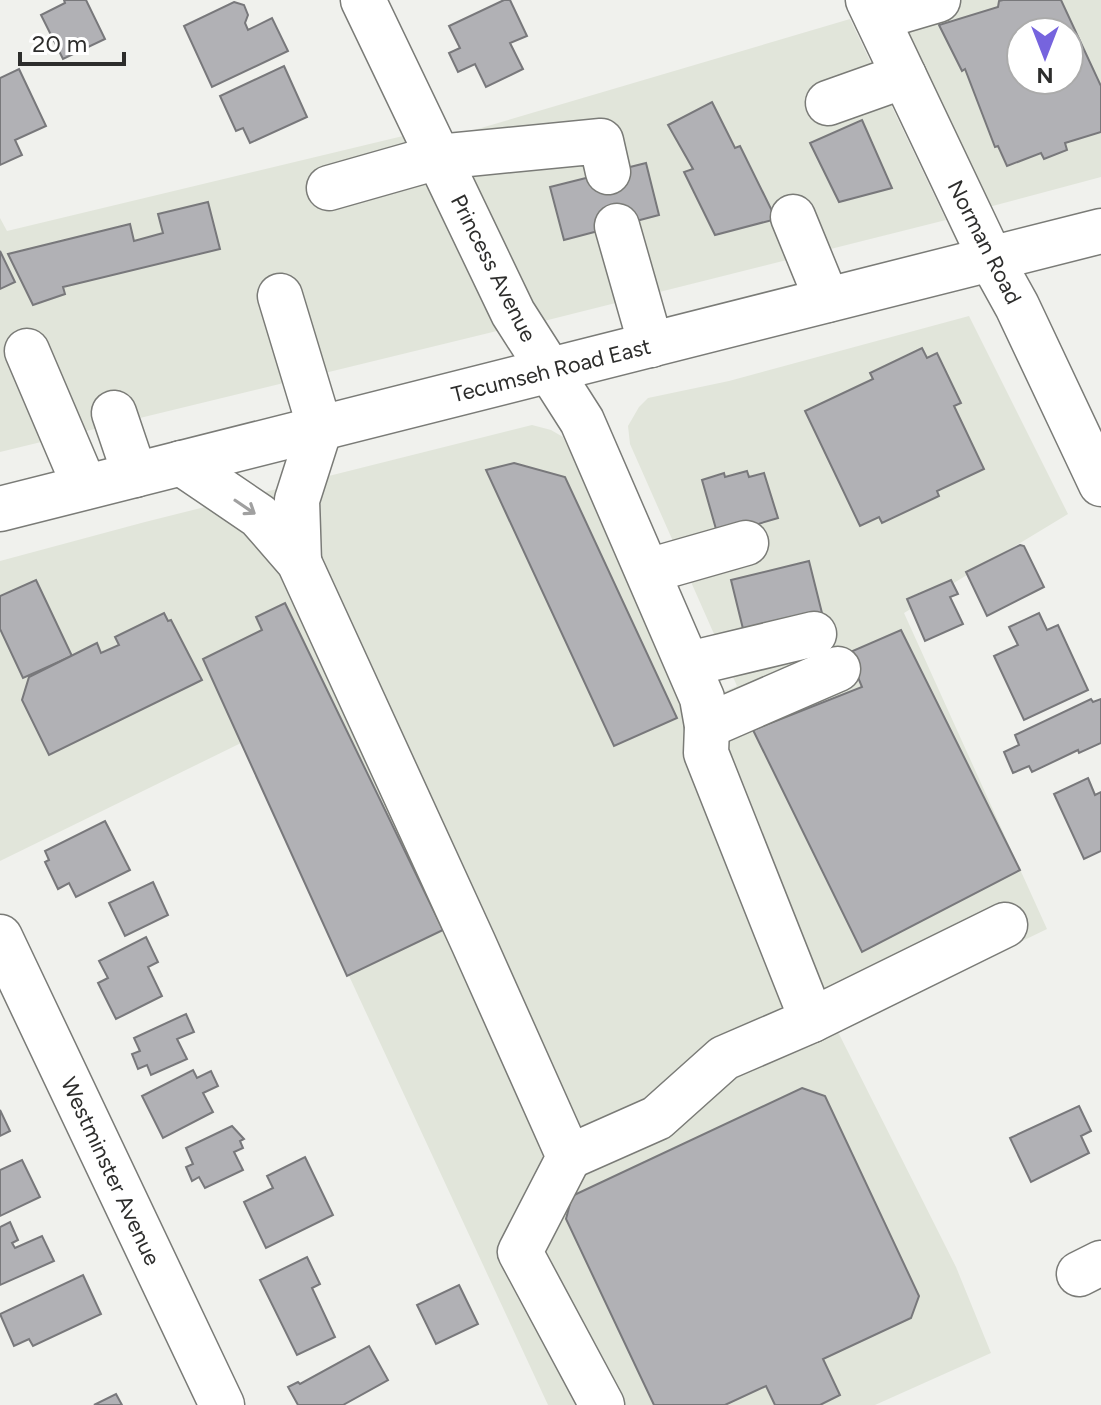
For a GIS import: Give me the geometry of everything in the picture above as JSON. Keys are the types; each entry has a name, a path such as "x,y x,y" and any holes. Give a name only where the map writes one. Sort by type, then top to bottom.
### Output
{"street":[{"name":"Princess Avenue","path":"363,0 513,313 582,421 689,664 702,698 707,726 706,753 812,1020"},
{"path":"873,9 938,0"},
{"name":"Norman Road","path":"873,9 1101,484"},
{"path":"828,103 904,76"},
{"path":"329,188 438,157 601,141 608,172"},
{"path":"793,217 827,300"},
{"path":"617,226 651,345"},
{"name":"Tecumseh Road East","path":"0,509 1101,231"},
{"path":"280,296 320,428 297,500 299,562"},
{"path":"27,351 85,487"},
{"path":"114,413 135,475"},
{"path":"181,463 259,516 299,562 569,1157"},
{"path":"648,571 692,542 746,543"},
{"path":"689,664 826,652 707,726"},
{"path":"602,1405 520,1252 569,1157 657,1118 724,1058 812,1020 1005,925"},
{"name":"Westminster Avenue","path":"0,937 222,1405"}],"shaded area":[{"path":"887,0 1101,0 1101,177 985,208"},
{"path":"850,19 946,220 532,324 447,138"},
{"path":"403,136 501,330 0,452 0,218 7,231"},
{"path":"969,316 1068,514 904,613 1047,929 837,1030 956,1267 991,1353 875,1405 548,1405 241,743 0,861 0,561 532,425 563,437 690,707 737,686 630,444 628,426 639,407 648,398 729,381"}],"building":[{"path":"64,0 86,0 105,39 63,59 41,15 65,3"},
{"path":"510,0 527,36 510,43 523,69 486,87 475,64 458,72 449,53 460,48 449,26"},
{"path":"1003,0 1061,0 1068,16 1005,16 1005,96 1085,96 1085,52 1101,86 1101,132 1065,143 1067,150 1044,159 1041,153 1007,166 998,146 995,147 965,69 962,71 939,25 998,7 999,1"},
{"path":"234,2 244,5 248,30 272,18 288,51 212,87 184,26"},
{"path":"284,66 307,117 250,143 243,128 236,131 220,96"},
{"path":"19,69 46,126 15,140 22,155 0,165 0,78"},
{"path":"712,102 735,148 740,146 776,219 715,235 684,172 693,169 668,125"},
{"path":"862,120 892,188 839,202 810,143"},
{"path":"646,163 659,215 564,240 550,187"},
{"path":"208,202 220,249 63,287 65,294 33,305 8,254 130,224 134,241 163,233 158,214"},
{"path":"0,251 15,282 0,289"},
{"path":"922,348 927,358 937,353 961,403 954,406 984,469 937,491 939,496 882,523 879,517 860,526 805,411 873,379 870,373"},
{"path":"514,463 565,477 677,718 614,746 486,470"},
{"path":"747,471 749,477 764,473 778,518 718,536 702,480 724,473 725,477"},
{"path":"1020,545 1024,546 1044,587 987,616 966,572"},
{"path":"809,561 824,621 746,641 731,580"},
{"path":"36,580 72,656 23,678 0,629 0,596"},
{"path":"951,580 958,594 950,597 963,624 925,641 907,599"},
{"path":"285,603 443,930 347,976 203,659 262,630 256,617"},
{"path":"164,613 168,621 171,620 202,680 49,755 22,700 29,677 97,643 101,653 119,645 115,637"},
{"path":"1039,613 1047,630 1058,625 1088,690 1024,720 994,656 1018,645 1009,627"},
{"path":"901,630 1020,870 862,952 753,730 862,687 848,653"},
{"path":"1091,699 1093,702 1101,699 1101,743 1079,753 1078,750 1032,772 1029,766 1013,773 1004,752 1019,745 1015,735"},
{"path":"1088,778 1095,795 1101,792 1101,851 1084,859 1054,794"},
{"path":"105,821 130,870 76,897 69,883 58,889 45,862 49,860 45,851"},
{"path":"153,882 168,915 125,936 109,903"},
{"path":"146,937 158,962 148,967 162,996 116,1019 98,983 108,978 99,961"},
{"path":"186,1014 194,1032 177,1039 187,1059 151,1075 147,1065 138,1069 132,1054 140,1051 134,1038"},
{"path":"193,1070 197,1078 211,1071 218,1086 203,1093 213,1112 163,1138 142,1096"},
{"path":"802,1088 825,1096 919,1296 911,1318 823,1359 840,1395 820,1405 775,1405 766,1386 725,1405 654,1405 566,1219 572,1196"},
{"path":"1079,1106 1091,1131 1081,1136 1089,1153 1031,1182 1010,1138"},
{"path":"0,1110 10,1131 0,1136"},
{"path":"232,1126 244,1139 240,1141 243,1148 234,1152 243,1170 205,1188 199,1177 192,1181 186,1167 193,1164 186,1148"},
{"path":"305,1157 333,1215 266,1248 244,1202 273,1188 267,1176"},
{"path":"22,1160 40,1197 0,1216 0,1170"},
{"path":"10,1222 18,1240 12,1243 15,1248 42,1236 54,1261 0,1285 0,1227"},
{"path":"307,1257 320,1284 312,1288 335,1337 297,1355 260,1280"},
{"path":"83,1275 101,1314 33,1346 29,1339 14,1346 0,1314"},
{"path":"459,1285 478,1324 436,1344 417,1305"},
{"path":"369,1346 388,1380 343,1405 298,1405 288,1387 298,1382 300,1384"},
{"path":"116,1394 122,1405 94,1405"}]}
